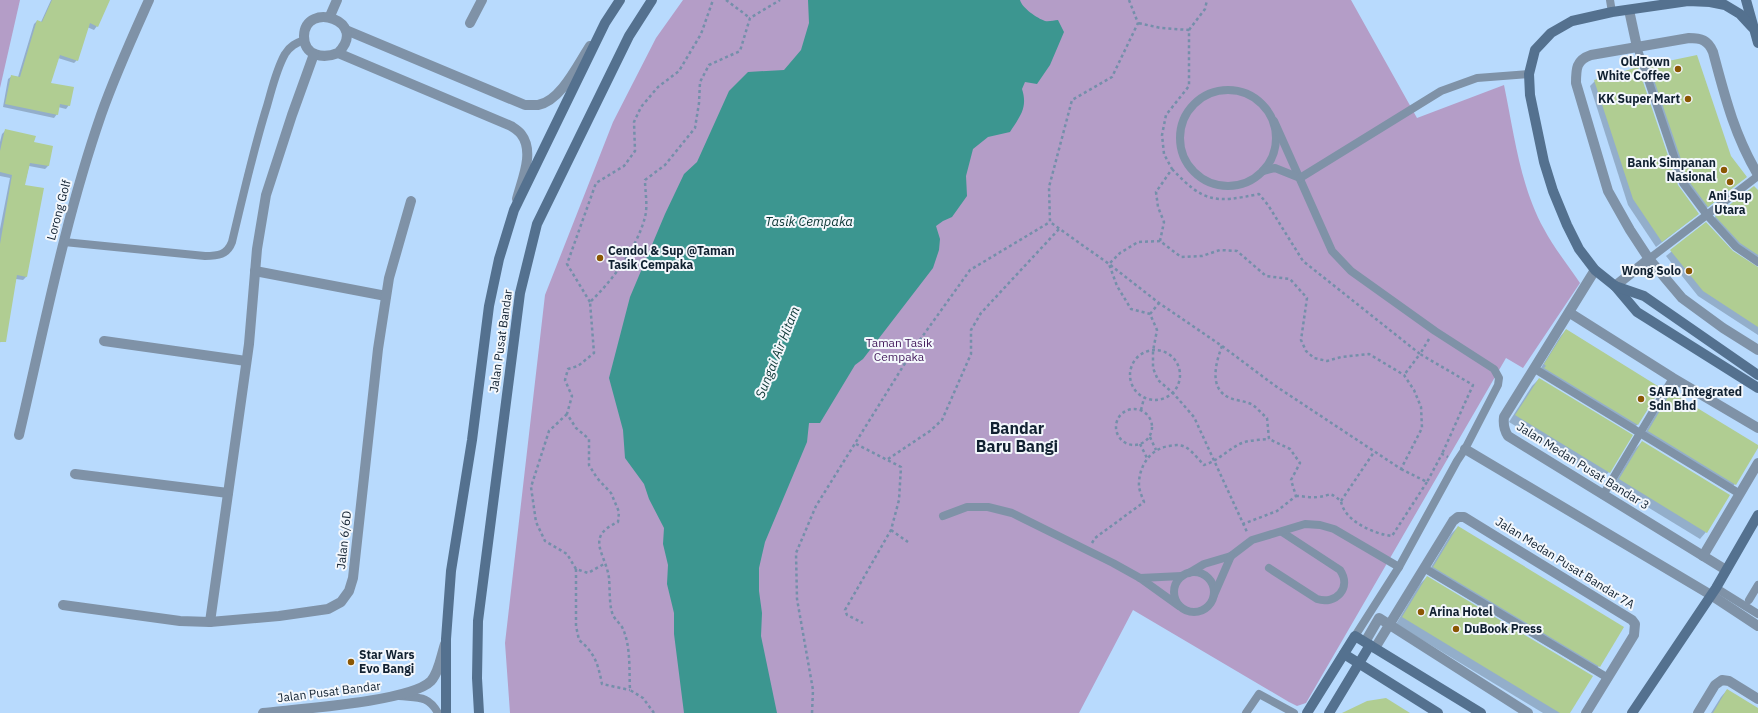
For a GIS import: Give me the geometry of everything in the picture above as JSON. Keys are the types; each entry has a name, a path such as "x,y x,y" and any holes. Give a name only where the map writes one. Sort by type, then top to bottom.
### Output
{"main road":[{"name":"Jalan Pusat Bandar","path":"446,713 446,638 451,571 472,440 489,306 499,258 514,210 605,23 620,0"},
{"name":"Jalan Pusat Bandar","path":"479,713 477,678 478,621 520,293 537,224 629,36 652,0"},
{"path":"1746,0 1752,27 1758,43"},
{"path":"1752,27 1740,14 1725,5 1710,2 1688,1 1647,4 1629,10 1612,12 1572,21 1551,33 1535,50 1529,74 1530,94 1535,127 1553,191 1567,225 1580,249 1595,270 1615,286 1637,312 1758,388"},
{"path":"1615,286 1644,296 1758,375"},
{"path":"1632,713 1726,570 1755,529 1758,515"},
{"path":"1307,713 1355,636 1481,713"},
{"path":"1329,713 1370,645"},
{"path":"1344,654 1438,713"}],"street":[{"name":"Lorong Golf","path":"19,435 64,242 85,163 101,114 118,70 149,0"},
{"path":"330,16 337,0"},
{"path":"470,23 482,0"},
{"path":"1629,10 1638,48"},
{"path":"346,30 346,38 343,48 338,53 329,57 322,57 314,54 307,47 304,40 304,32 310,21 321,15 330,16 339,20 346,30 526,105 538,105 548,101 557,94 605,23"},
{"path":"1758,175 1746,155 1736,133 1727,106 1714,52 1706,41 1698,38 1689,38 1584,58 1578,62 1576,83 1608,191 1630,230 1649,259 1682,298 1723,328 1758,350"},
{"path":"338,53 511,126 521,133 526,143 528,156 514,210"},
{"path":"210,622 246,361 257,249 266,195 314,54"},
{"name":"Jalan 6/6D","path":"63,605 180,621 210,622 279,616 328,609 341,602 349,591 353,578 378,349 389,278 411,201"},
{"path":"1615,286 1649,259"},
{"name":"Jalan Medan Pusat Bandar 3","path":"1595,270 1570,313 1504,417 1503,424 1505,431 1508,436 1726,570"},
{"path":"255,271 386,296"},
{"path":"1570,313 1673,378 1758,428"},
{"path":"104,342 246,361"},
{"path":"1466,449 1713,591 1758,626"},
{"path":"1703,556 1758,463"},
{"path":"74,474 228,494"},
{"name":"Jalan Medan Pusat Bandar 7A","path":"1424,568 1453,521 1458,517 1470,518 1632,620 1635,624 1634,635 1608,678"},
{"path":"1390,624 1424,568"},
{"path":"1370,645 1379,618 1528,713"},
{"name":"Jalan Pusat Bandar","path":"263,713 313,710 397,696 423,688 433,679 446,638"},
{"path":"1586,713 1608,678"},
{"path":"1698,713 1715,685 1722,680 1730,681 1758,699"}],"lane":[{"path":"1610,0 1612,12"},
{"path":"64,242 205,256 223,254 229,249 232,242 254,149 278,70 286,53 291,47 297,42 304,40"},
{"path":"1638,48 1683,183 1707,215 1736,247 1758,262"},
{"path":"1300,178 1441,91 1477,78 1529,74"},
{"path":"1274,121 1277,137 1274,152 1268,166 1256,177 1243,184 1227,186 1212,184 1198,177 1187,164 1180,149 1179,132 1183,116 1194,102 1208,93 1224,89 1241,91 1255,97 1267,108 1274,121 1332,252 1351,271 1494,369 1499,378 1498,385 1466,449 1457,461 1399,567 1355,636"},
{"path":"1262,172 1275,168 1300,178"},
{"path":"1649,259 1758,175"},
{"path":"1535,369 1740,494"},
{"path":"1603,495 1673,378"},
{"path":"943,516 967,507 988,507 1012,513 1087,549 1140,578 1179,606 1191,612 1203,610 1208,606 1231,556"},
{"path":"1179,606 1175,600 1174,587 1186,575 1204,564 1231,556 1252,540 1282,532 1293,526 1306,524 1320,525 1334,529 1399,567"},
{"path":"1270,568 1317,599 1324,601 1337,597 1343,588 1344,582 1340,570 1282,532"},
{"path":"1424,568 1608,678"},
{"path":"1140,578 1201,574 1207,577 1211,582 1214,594"},
{"path":"1749,600 1758,585"},
{"path":"1713,591 1758,614"},
{"path":"1246,713 1259,694 1294,713"},
{"name":"Jalan Pusat Bandar","path":"397,696 421,697 433,705 438,713"}],"path":[{"path":"654,713 643,698 630,690 602,684 598,666 590,649 579,640 576,626 576,569 567,554 545,540 536,522 531,487 549,431 567,414 572,396 565,380 568,369 578,366 594,353 590,302 567,264 596,183 624,166 635,151 634,122 641,107 658,87 679,71 701,34 713,0"},
{"path":"726,0 750,18"},
{"path":"590,302 608,285 637,238 646,216 645,180 665,165 695,128 699,103 700,82 709,65 740,51 750,18 780,0"},
{"path":"1050,222 1049,187 1072,100 1112,78 1138,23 1129,0"},
{"path":"1207,0 1205,9 1189,30 1188,86 1166,115 1162,135 1164,154 1172,169 1188,187 1204,197 1226,200 1259,194 1268,205 1303,261 1420,354 1473,385 1442,454 1427,482 1392,536 1378,534 1349,517 1342,508 1341,501 1374,452"},
{"path":"1138,23 1161,28 1189,30"},
{"path":"1160,241 1164,222 1158,207 1156,192 1172,169"},
{"path":"1050,222 1109,264 1159,303 1222,346 1274,385 1374,452 1401,469 1427,482"},
{"path":"812,713 813,690 797,599 796,553 816,506 917,344 970,270 1050,222"},
{"path":"888,459 930,431 942,420 971,354 971,330 981,313 1059,229"},
{"path":"1109,264 1120,253 1138,242 1160,241 1180,257 1202,256 1220,250 1237,251 1266,276 1290,279 1307,298 1301,340 1306,351 1314,358 1327,361 1341,357 1369,354 1404,375 1414,390 1421,406 1422,428 1401,469"},
{"path":"1109,264 1117,286 1131,309 1150,314"},
{"path":"1150,314 1159,303"},
{"path":"1150,314 1157,330 1152,351 1153,368 1158,380 1173,393 1194,417 1243,524 1252,540"},
{"path":"1404,375 1420,354 1435,330"},
{"path":"1222,346 1216,362 1215,380 1220,391 1229,398 1252,405 1267,418 1269,439"},
{"path":"1152,351 1167,354 1178,365 1180,379 1173,393 1160,400 1144,398 1133,387 1131,379 1133,364 1138,357 1152,351"},
{"path":"1141,410 1144,398"},
{"path":"1150,437 1140,444 1128,444 1122,441 1116,430 1116,423 1123,413 1129,410 1141,410 1147,413 1153,424 1150,437 1156,450"},
{"path":"567,414 576,428 589,439 589,465 597,478 611,493 619,512 618,522 609,526 602,532 599,549 608,576 612,614 623,629 627,647 630,690"},
{"path":"1087,549 1096,538 1144,502 1139,488 1141,470 1147,458 1156,450 1165,446 1178,444 1186,447 1204,466 1214,462 1242,443 1269,439 1290,450 1300,463 1291,480 1296,496"},
{"path":"856,444 888,459 901,467 899,500 891,530 845,610 847,615 863,623"},
{"path":"1140,444 1147,458"},
{"path":"1442,454 1457,461"},
{"path":"1243,524 1277,511 1296,496 1319,497 1328,494 1341,501"},
{"path":"891,530 908,542"},
{"path":"576,569 588,573 604,564"}],"green space":[{"path":"0,0 20,0 0,88"},
{"name":"Taman Tasik Cempaka","path":"683,0 1351,0 1417,118 1504,85 1523,177 1529,195 1548,236 1580,283 1523,368 1506,358 1306,703 1297,706 1289,702 1133,610 1079,713 510,713 505,643 545,295 613,122 656,38"}],"water":[{"name":"Tasik Cempaka","path":"808,0 1020,0 1027,9 1042,20 1058,20 1064,32 1050,65 1037,84 1025,82 1022,89 1024,101 1022,112 1010,132 988,137 973,149 966,176 967,196 952,217 936,226 940,239 939,250 933,268 863,359 855,365 820,423 809,423 807,442 765,542 759,568 759,591 762,613 761,636 777,713 684,713 674,634 674,613 667,584 668,565 663,544 664,528 649,499 644,484 625,458 623,430 609,378 630,297 665,214 684,174 697,162 729,91 748,72 784,70 801,50 809,23"}],"building":[{"path":"52,0 110,0 98,27 90,23 78,61 60,55 51,83 74,87 70,106 60,104 58,115 5,104 11,75 20,77 37,20 42,22"},
{"path":"1697,55 1731,156 1747,177 1708,207 1688,180 1649,65"},
{"path":"1638,67 1678,185 1699,214 1662,242 1633,199 1594,80"},
{"path":"5,129 36,136 34,142 53,146 49,166 30,163 25,185 44,188 27,277 17,275 6,342 0,342 0,244 12,175 0,172 0,151"},
{"path":"1754,186 1758,190 1758,255 1740,243 1715,216"},
{"path":"1706,222 1733,251 1758,267 1758,327 1703,291 1670,250"},
{"path":"1566,329 1661,388 1638,425 1544,368 1546,366 1544,364"},
{"path":"1539,378 1633,435 1610,473 1515,415"},
{"path":"1671,392 1758,445 1758,448 1736,485 1648,431"},
{"path":"1642,441 1730,495 1707,533 1619,479"},
{"path":"1458,526 1624,627 1600,667 1433,567"},
{"path":"1427,576 1593,676 1570,713 1560,713 1402,617"},
{"path":"1727,689 1758,708 1758,713 1713,713"},
{"path":"1386,698 1410,713 1342,713 1367,701"}],"place":[{"name":"OldTown White Coffee","path":"1678,69"},
{"name":"KK Super Mart","path":"1688,99"},
{"name":"Bank Simpanan Nasional","path":"1724,170"},
{"name":"Ani Sup Utara","path":"1730,182"},
{"name":"Cendol & Sup @Taman Tasik Cempaka","path":"600,258"},
{"name":"Wong Solo","path":"1689,271"},
{"name":"SAFA Integrated Sdn Bhd","path":"1641,399"},
{"name":"Arina Hotel","path":"1421,612"},
{"name":"DuBook Press","path":"1456,629"},
{"name":"Star Wars Evo Bangi","path":"351,662"}],"district":[{"name":"Bandar Baru Bangi","path":"1017,437"}],"water label":[{"name":"Sungai Air Hitam","path":"777,352"}]}
